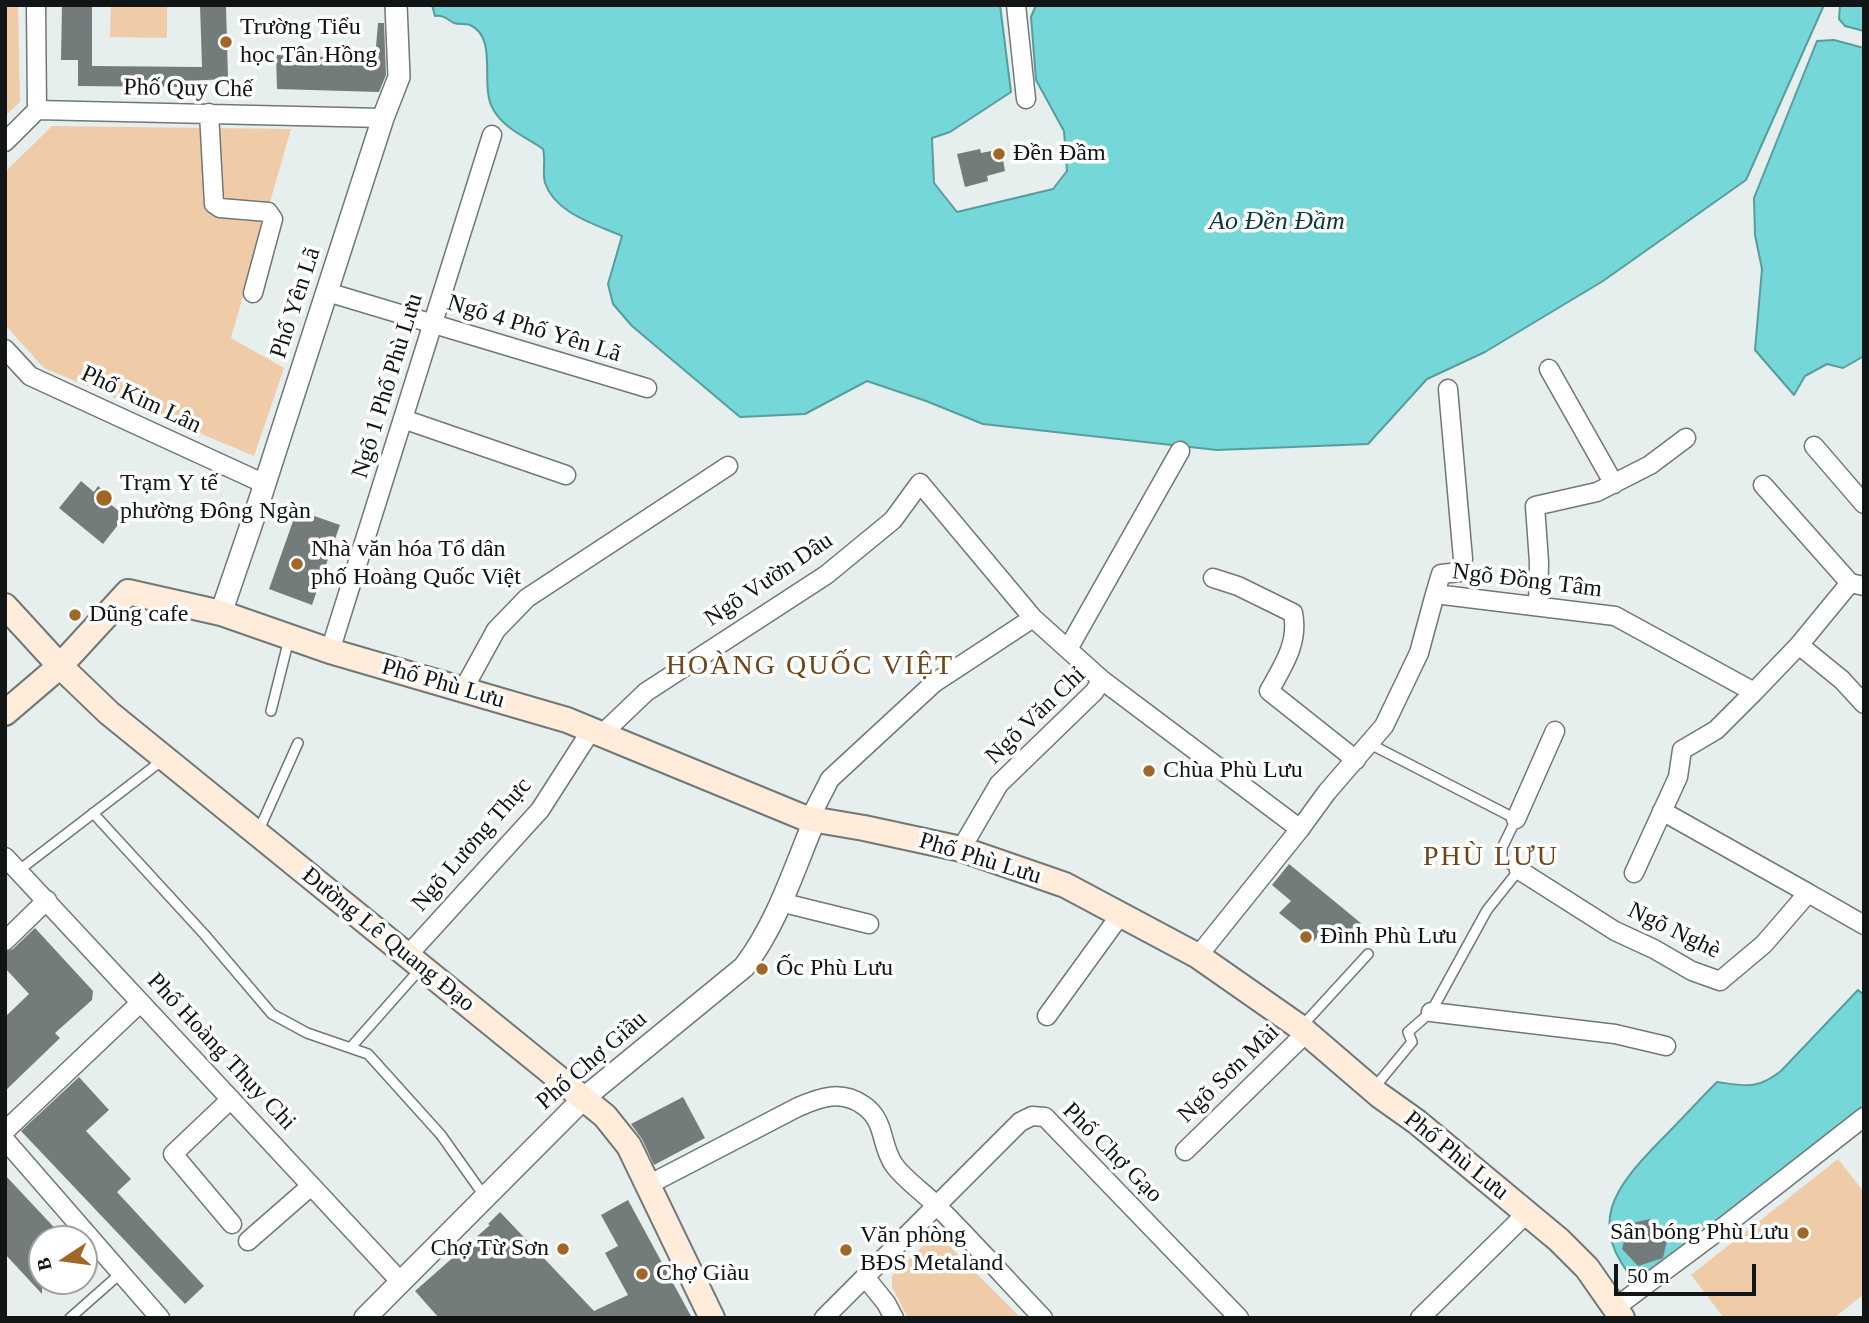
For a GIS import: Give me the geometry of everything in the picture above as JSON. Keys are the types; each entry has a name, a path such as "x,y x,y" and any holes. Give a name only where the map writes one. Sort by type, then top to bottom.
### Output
{"main road":[{"name":"Phố Phù Lưu","path":"60,666 128,592 221,613 330,651 597,732 812,819 961,849 1065,885 1198,956 1304,1030 1372,1089 1417,1122 1559,1240 1587,1268 1619,1312"},
{"name":"Đường Lê Quang Đạo","path":"5,606 60,666 109,713 605,1115 629,1146 712,1318"},
{"path":"5,713 60,666"}],"street":[{"path":"5,142 37,110 36,5"},
{"name":"Phố Yên Lã","path":"221,613 383,118 400,77 396,5"},
{"path":"1016,5 1026,99"},
{"name":"Phố Quy Chế","path":"37,110 383,118"},
{"path":"209,113 214,204 220,208 268,212 274,219 253,293"},
{"name":"Ngõ 1 Phố Phù Lưu","path":"330,651 492,135"},
{"name":"Ngõ 4 Phố Yên Lã","path":"327,292 647,388"},
{"name":"Phố Kim Lân","path":"5,349 30,376 265,484"},
{"path":"1549,369 1614,484"},
{"path":"1435,594 1441,574 1460,572 1463,559 1448,389"},
{"path":"403,419 566,475"},
{"path":"1538,605 1539,562 1535,506 1597,492 1650,465 1686,438"},
{"path":"1814,446 1864,503"},
{"path":"1068,649 1180,452"},
{"path":"463,690 496,629 527,598 728,466"},
{"name":"Ngõ Vườn Dâu","path":"597,732 646,692 826,575 892,520 920,483 1033,618"},
{"path":"1634,873 1678,777 1682,750 1716,730 1857,584 1763,485"},
{"path":"1213,578 1238,586 1293,614 1296,626 1291,651 1269,691 1356,760"},
{"name":"Ngõ Đồng Tâm","path":"1198,956 1327,792 1384,726 1419,653 1435,594 1615,616 1754,692"},
{"path":"812,819 830,779 934,683 1033,618 1102,680"},
{"path":"1800,645 1842,680 1864,704"},
{"name":"Ngõ Văn Chỉ","path":"961,849 999,784 1094,692 1102,680 1300,829"},
{"path":"1516,819 1555,731"},
{"name":"Ngõ Lương Thực","path":"415,961 540,810 597,732"},
{"path":"1662,811 1864,925"},
{"name":"Phố Chợ Giầu","path":"365,1318 584,1098 744,967 758,948 780,902 812,819"},
{"name":"Phố Hoàng Thụy Chi","path":"5,857 400,1281"},
{"name":"Ngõ Nghè","path":"1519,870 1615,931 1692,971 1720,981 1764,944 1808,893"},
{"path":"5,941 47,900"},
{"path":"780,902 869,924"},
{"path":"1047,1016 1121,914"},
{"path":"5,1131 140,1003"},
{"path":"1430,1012 1615,1034 1666,1046"},
{"name":"Ngõ Sơn Mài","path":"1185,1151 1304,1030"},
{"path":"648,1185 821,1097 837,1095 851,1098 873,1112 882,1127 895,1168 936,1206 1043,1318"},
{"path":"231,1100 173,1154 232,1224"},
{"name":"Phố Chợ Gạo","path":"824,1318 1020,1122 1032,1116 1045,1117 1239,1318"},
{"path":"1619,1312 1864,1117"},
{"path":"5,1140 160,1318"},
{"path":"248,1241 311,1185"},
{"path":"1420,1318 1527,1213"},
{"path":"865,1277 886,1303 894,1318"}],"lane":[{"path":"271,711 289,637"},
{"path":"257,833 298,743"},
{"path":"1370,744 1516,819 1502,848 1502,859 1519,870 1487,910 1430,1012 1408,1032 1412,1042 1372,1089"},
{"path":"18,871 164,758"},
{"path":"93,813 204,934 272,1014 307,1033 352,1046 368,1054 436,1130 485,1197"},
{"path":"1304,1030 1368,954"},
{"path":"352,1046 415,961"},
{"path":"70,1318 121,1273"}],"shaded area":[{"path":"5,5 18,5 20,102 5,116"},
{"path":"111,5 167,5 167,38 110,37"},
{"path":"52,126 291,129 231,338 284,368 254,456 44,368 5,325 5,172"},
{"name":"Sân bóng Phù Lưu","path":"1838,1159 1864,1192 1864,1294 1834,1318 1724,1318 1691,1275"},
{"path":"935,1241 948,1245 1021,1318 908,1318 892,1287 892,1276 925,1244"}],"water":[{"name":"Ao Đền Đầm","path":"432,5 1000,5 1011,92 950,132 932,138 934,183 957,212 1053,189 1067,171 1064,131 1036,80 1031,17 1036,5 1824,5 1746,180 1603,281 1485,352 1427,379 1368,444 1217,450 983,424 867,381 805,414 740,417 632,326 613,304 608,284 622,236 578,217 550,194 544,179 543,149 509,127 493,109 489,99 486,51 479,31 470,25 456,24 435,16"},
{"path":"1840,5 1864,5 1864,31 1845,26 1839,19"},
{"path":"1834,40 1864,48 1864,356 1843,368 1827,364 1805,376 1794,395 1755,350 1762,269 1755,235 1754,198 1817,41"},
{"path":"1858,990 1864,995 1864,1107 1637,1284 1621,1263 1612,1243 1609,1225 1619,1191 1630,1174 1717,1082 1751,1085 1773,1077"}],"building":[{"path":"62,5 92,5 92,66 202,67 200,5 226,5 228,79 182,81 182,87 78,86 78,60 61,60"},
{"path":"378,23 384,23 386,75 379,92 277,89 276,55 375,59"},
{"path":"980,149 981,153 1001,149 1005,171 987,176 988,181 965,187 957,154"},
{"path":"81,481 94,492 98,486 113,499 109,503 125,516 103,544 59,508"},
{"path":"297,510 340,525 312,605 269,589"},
{"path":"1289,864 1362,924 1345,945 1325,928 1314,941 1279,913 1291,901 1272,885"},
{"path":"35,928 93,991 92,1000 55,1033 60,1038 5,1091 5,1017 29,994 5,968 5,952 13,949"},
{"path":"79,1077 109,1110 86,1131 131,1179 117,1192 204,1286 185,1304 21,1131"},
{"path":"683,1097 705,1138 654,1165 642,1139 631,1124"},
{"path":"5,1175 52,1225 28,1225 28,1279 5,1254"},
{"path":"628,1200 692,1318 439,1318 415,1291 490,1225 488,1224 500,1212 594,1311 628,1295 605,1253 618,1246 601,1215"},
{"path":"1650,1219 1668,1236 1663,1258 1638,1266 1622,1249 1628,1224"}],"place":[{"name":"Trường Tiểu học Tân Hồng","path":"226,42"},
{"name":"Đền Đầm","path":"999,154"},
{"name":"Trạm Y tế phường Đông Ngàn","path":"104,498"},
{"name":"Nhà văn hóa Tổ dân phố Hoàng Quốc Việt","path":"297,564"},
{"name":"Dũng cafe","path":"75,615"},
{"name":"Chùa Phù Lưu","path":"1149,771"},
{"name":"Đình Phù Lưu","path":"1306,937"},
{"name":"Ốc Phù Lưu","path":"762,969"},
{"name":"Sân bóng Phù Lưu","path":"1803,1233"},
{"name":"Chợ Từ Sơn","path":"563,1249"},
{"name":"Văn phòng BĐS Metaland","path":"846,1250"},
{"name":"Chợ Giàu","path":"642,1274"}],"district":[{"name":"HOÀNG QUỐC VIỆT","path":"810,667"},
{"name":"PHÙ LƯU","path":"1491,858"}]}
